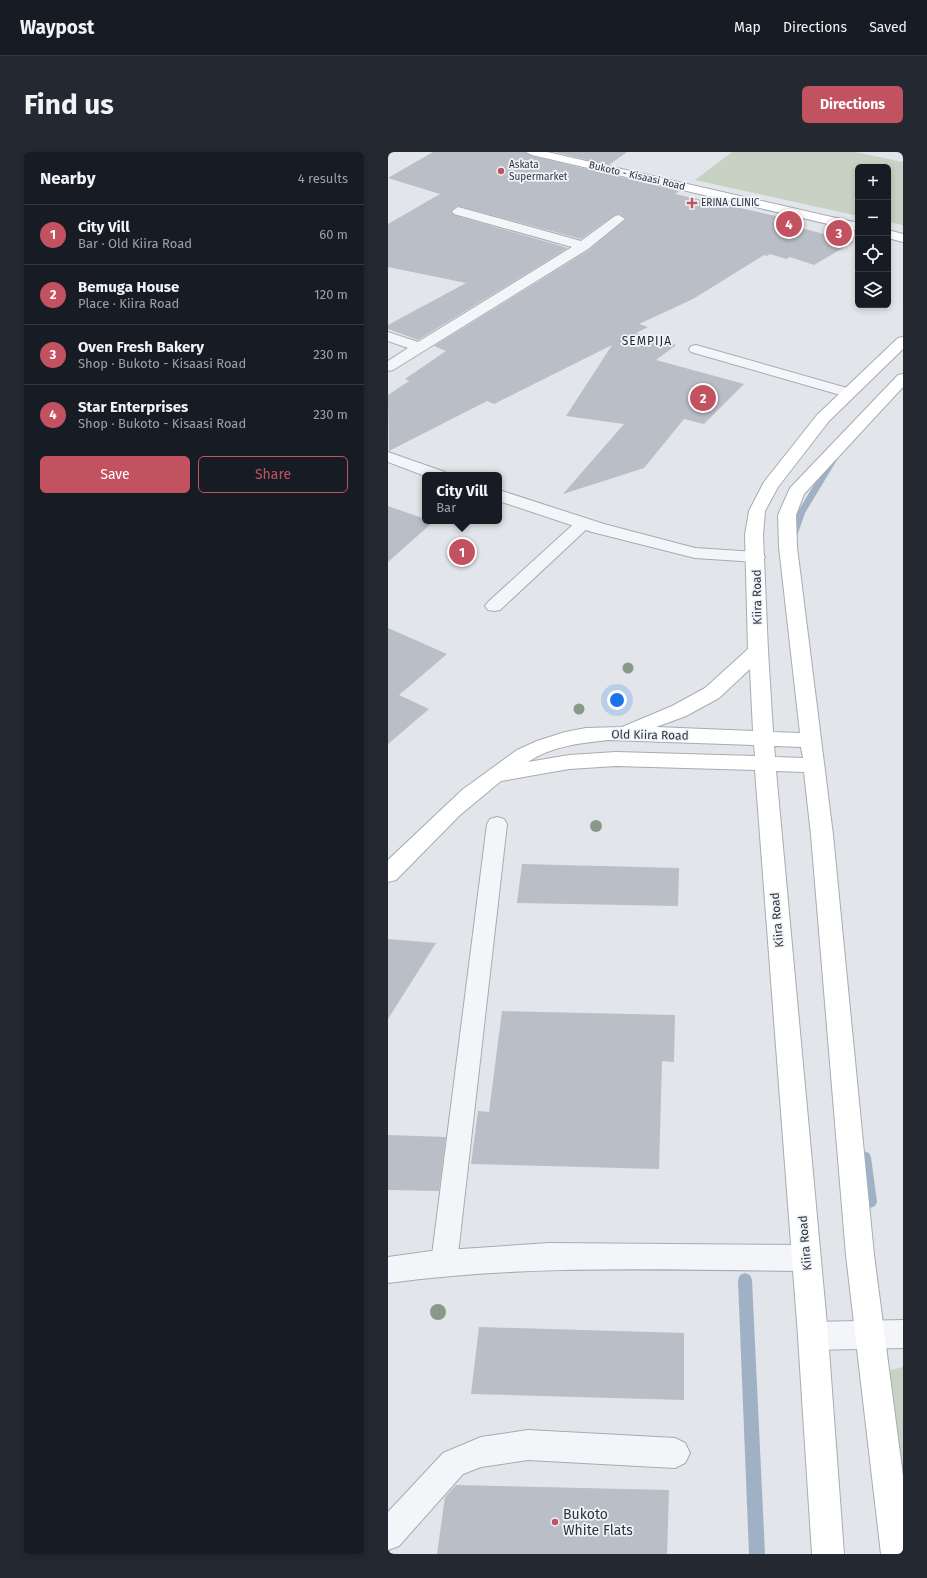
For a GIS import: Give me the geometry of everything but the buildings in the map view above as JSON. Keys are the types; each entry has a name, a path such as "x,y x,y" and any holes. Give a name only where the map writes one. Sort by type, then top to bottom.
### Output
{"main road":[{"name":"Bukoto - Kisaasi Road","path":"532,152 855,226"},
{"path":"891,235 903,238"},
{"name":"Kiira Road","path":"828,1554 813,1336 770,834 765,739 758,651 756,557 754,535 757,511 770,486 823,418 903,341"},
{"path":"897,1554 860,1255 812,740 788,547 787,515 796,492 903,378"},
{"path":"622,733 679,711 712,693 758,651"},
{"name":"Old Kiira Road","path":"388,874 426,835 474,792 525,755 548,745 573,738 622,733 812,740"},
{"name":"Old Kiira Road","path":"497,774 569,762 616,759 814,765"}],"street":[{"path":"458,211 583,246"},
{"path":"388,367 583,246 620,219"},
{"path":"388,336 419,347"},
{"path":"388,457 431,472"},
{"path":"502,496 584,523 695,553 756,557"},
{"path":"388,1270 444,1263 549,1256 806,1258"},
{"path":"813,1336 903,1334"}],"lane":[{"path":"696,349 849,393"},
{"path":"494,606 584,523"},
{"path":"444,1263 497,824"},
{"path":"388,1535 453,1463 480,1452 528,1445 675,1454"}],"green space":[{"path":"732,152 855,152 903,162 903,225 891,223 891,164 855,164 855,215 695,180"},
{"path":"903,1367 903,1554 880,1373"}],"waterway":[{"path":"792,539 801,513 836,455"},
{"path":"864,1157 870,1202"},
{"path":"745,1280 757,1554"}],"place":[{"name":"Askata Supermarket","path":"501,171"},
{"name":"ERINA CLINIC","path":"692,203"},
{"name":"Star Enterprises","path":"789,224"},
{"name":"Oven Fresh Bakery","path":"839,233"},
{"name":"Bemuga House","path":"703,398"},
{"name":"City Vill","path":"462,552"},
{"name":"Bukoto White Flats","path":"555,1522"}],"district":[{"name":"SEMPIJA","path":"647,341"}]}
